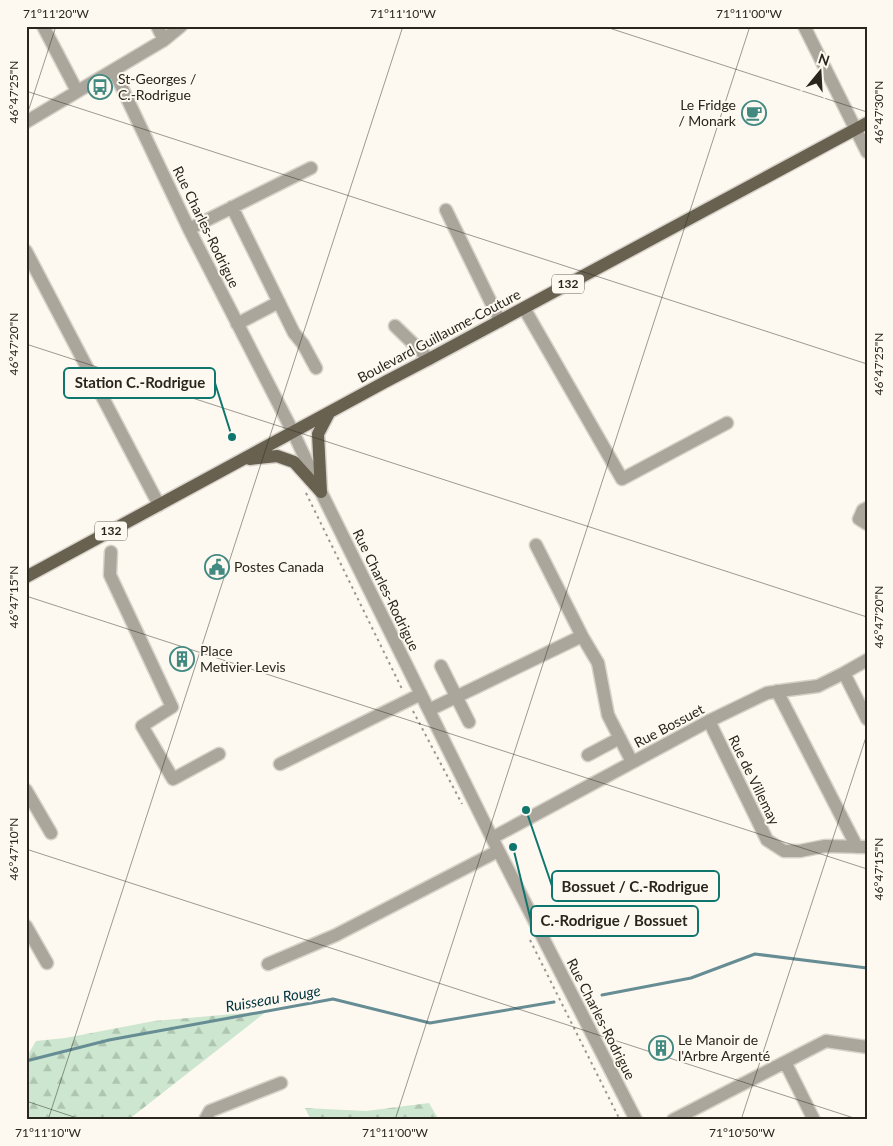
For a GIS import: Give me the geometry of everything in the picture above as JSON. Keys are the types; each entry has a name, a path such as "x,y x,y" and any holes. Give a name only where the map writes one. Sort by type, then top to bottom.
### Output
{"main road":[{"name":"Boulevard Guillaume-Couture","path":"26,577 861,126"},
{"path":"321,492 318,434 328,414"},
{"path":"243,460 277,456 294,462 321,492"}],"street":[{"path":"43,26 76,92"},
{"path":"157,26 164,40"},
{"path":"26,122 114,71 164,40 181,26"},
{"path":"804,26 861,126 867,152"},
{"name":"Rue Charles-Rodrigue","path":"114,71 189,229 293,432 498,851 636,1120"},
{"path":"189,229 311,168"},
{"path":"232,207 294,333 303,344 316,368"},
{"path":"446,210 500,321"},
{"path":"26,251 159,505"},
{"path":"237,324 279,302"},
{"path":"524,308 622,479 727,423"},
{"path":"395,326 429,360"},
{"path":"867,508 863,510 859,519 867,524"},
{"path":"536,544 582,636 598,663 608,715 632,762"},
{"path":"112,552 110,575 172,707 142,726 173,779 220,754"},
{"path":"429,710 582,636"},
{"name":"Rue Bossuet","path":"492,838 709,721 767,694 818,686 867,660"},
{"path":"441,666 470,722"},
{"path":"844,673 867,719"},
{"path":"777,692 862,847"},
{"path":"280,764 422,694"},
{"name":"Rue de Villemay","path":"709,721 768,840 784,851 800,851 825,846 862,847"},
{"path":"588,755 620,738"},
{"path":"26,790 51,833"},
{"path":"268,964 336,935 498,851"},
{"path":"26,926 47,963"},
{"path":"673,1120 826,1041 867,1047"},
{"path":"785,1062 814,1120"},
{"path":"205,1120 210,1111 281,1083"}],"green space":[{"path":"267,1011 128,1120 26,1120 26,1058 36,1041 65,1038 154,1021"},
{"path":"429,1103 439,1120 311,1120 305,1108 366,1111"}],"waterway":[{"name":"Ruisseau Rouge","path":"602,995 691,978 755,954 867,968"},
{"name":"Ruisseau Rouge","path":"26,1061 109,1040 333,999 430,1023 554,1002"}],"place":[{"name":"St-Georges / C.-Rodrigue","path":"100,87"},
{"name":"Le Fridge / Monark","path":"754,113"},
{"name":"Station C.-Rodrigue","path":"232,437"},
{"name":"Postes Canada","path":"217,567"},
{"name":"Place Metivier Levis","path":"182,659"},
{"name":"Bossuet / C.-Rodrigue","path":"526,810"},
{"name":"C.-Rodrigue / Bossuet","path":"513,847"},
{"name":"Le Manoir de l'Arbre Argenté","path":"661,1048"}]}
